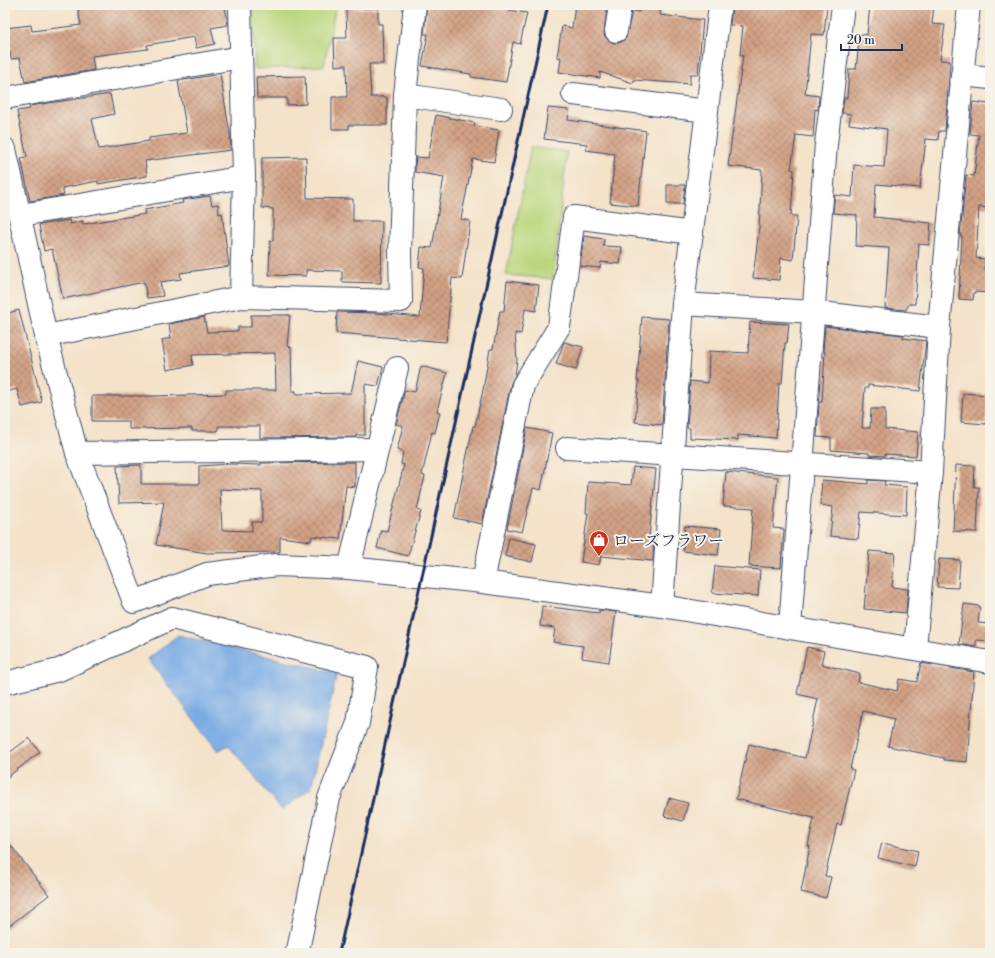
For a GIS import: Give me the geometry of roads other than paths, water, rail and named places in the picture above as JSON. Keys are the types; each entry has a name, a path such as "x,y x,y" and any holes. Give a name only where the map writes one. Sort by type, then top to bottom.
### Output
{"street":[{"path":"240,5 244,177 241,297"},
{"path":"46,336 241,297 402,301 400,252 405,95 415,5"},
{"path":"616,31 620,5"},
{"path":"662,606 684,304 720,5"},
{"path":"790,627 826,144 843,5"},
{"path":"915,648 931,472 939,327 969,5"},
{"path":"5,98 241,58"},
{"path":"962,75 990,78"},
{"path":"573,94 707,112"},
{"path":"405,95 501,109"},
{"path":"5,149 21,215 46,336 77,453 134,602 207,574 277,565 349,568 483,582 662,606 990,662"},
{"path":"21,215 244,177"},
{"path":"483,582 524,385 559,327 574,217 692,233"},
{"path":"684,304 813,312 939,327"},
{"path":"349,568 397,368"},
{"path":"567,448 931,472"},
{"path":"77,453 377,449"},
{"path":"5,684 59,670 172,618 367,666 358,723 329,798 298,950 296,953"}],"water":[{"path":"178,635 337,673 311,788 282,810 228,745 218,751 148,659"}],"railway":[{"path":"339,953 548,5"}],"place":[{"name":"ローズフラワー","path":"599,557"}]}
